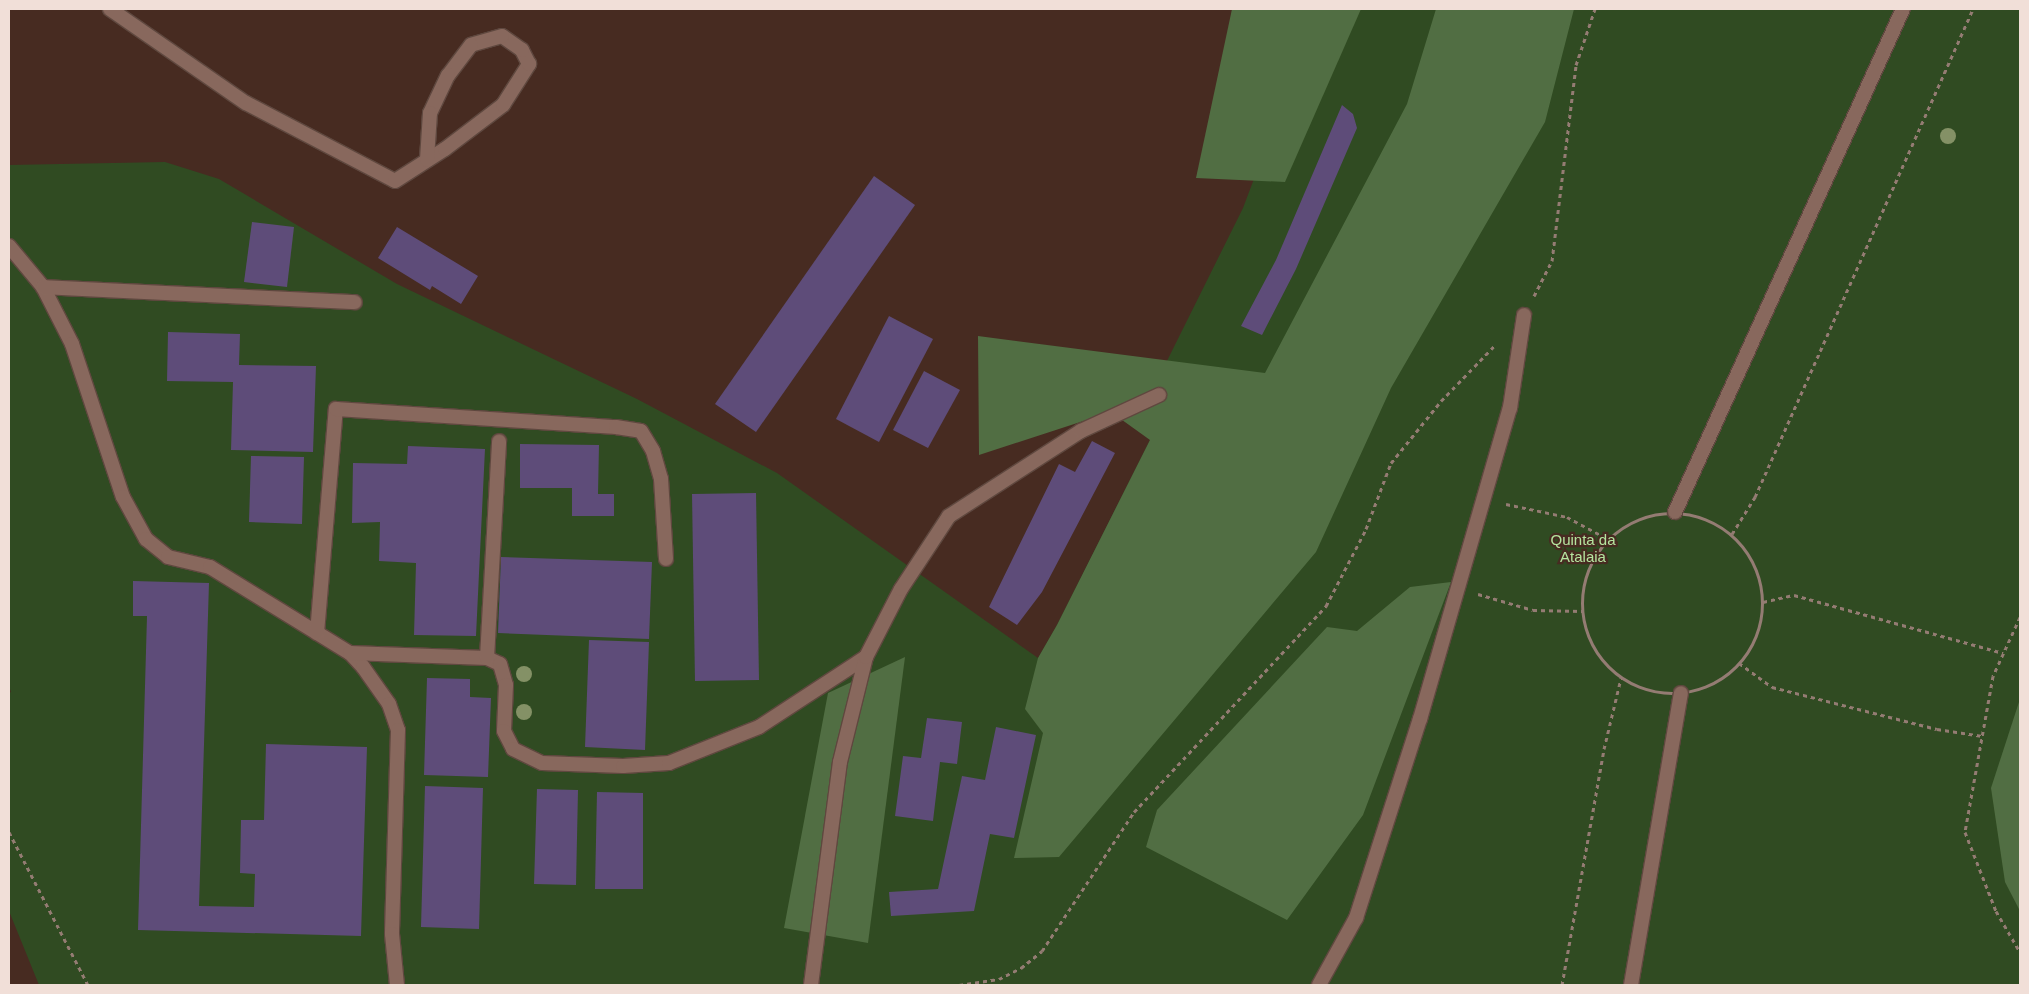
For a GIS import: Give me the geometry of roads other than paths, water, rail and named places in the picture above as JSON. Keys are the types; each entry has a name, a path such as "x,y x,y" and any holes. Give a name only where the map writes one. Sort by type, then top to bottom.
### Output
{"lane":[{"path":"110,9 246,103 395,181 427,160 503,105 529,64 522,50 502,36 471,45 448,76 430,113 427,160"},
{"path":"1675,512 1903,9"},
{"path":"9,246 43,287 72,344 122,497 146,539 168,556 210,566 350,653 376,684 388,704 398,730 392,934 397,985"},
{"path":"43,287 355,302"},
{"path":"1320,985 1356,918 1458,589 1510,408 1524,315"},
{"path":"811,985 840,762 866,658 901,589 949,516 1081,431 1159,395"},
{"path":"317,632 336,409 616,427 641,431 653,451 660,478 666,559"},
{"path":"487,658 499,441"},
{"path":"350,653 487,658 500,664 506,685 504,731 513,748 542,763 623,766 669,763 759,727 866,658"},
{"path":"1631,985 1681,693"}],"park label":[{"name":"Quinta da Atalaia","path":"1583,548"}]}
